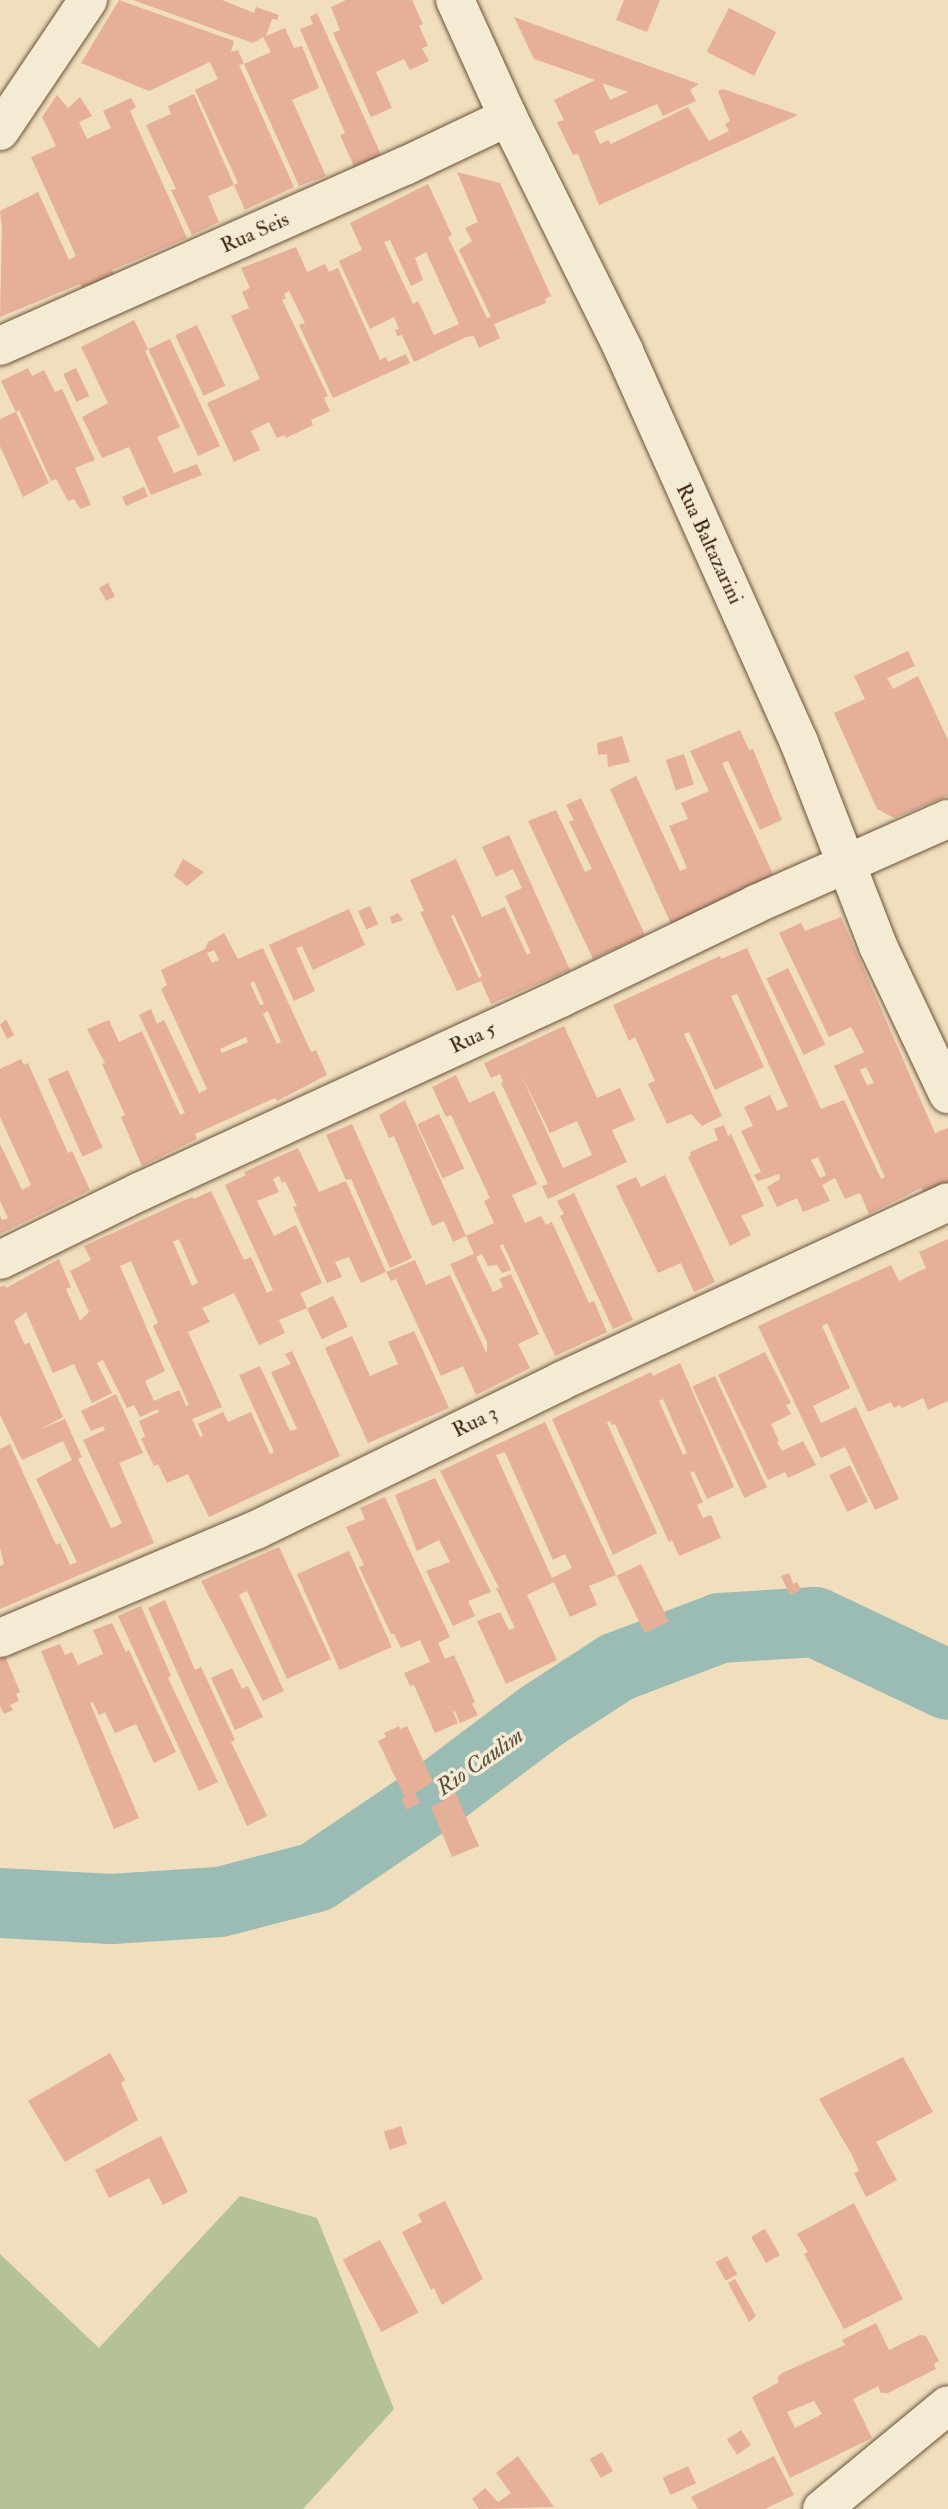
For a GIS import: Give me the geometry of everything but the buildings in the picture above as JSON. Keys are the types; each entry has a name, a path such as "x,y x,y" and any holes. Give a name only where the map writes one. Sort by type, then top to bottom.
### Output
{"street":[{"path":"0,131 88,0"},
{"name":"Rua Baltazarini","path":"455,0 508,117 624,351 799,742 878,946 948,1094"},
{"name":"Rua Seis","path":"0,346 393,172 508,117"},
{"name":"Rua 5","path":"0,1260 139,1192 948,819"},
{"name":"Rua 3","path":"0,1638 256,1530 561,1381 948,1202"},
{"path":"822,2509 948,2405"}],"green space":[{"path":"240,2196 317,2218 394,2409 303,2509 0,2509 0,2254 99,2348"}],"waterway":[{"name":"Rio Caulim","path":"0,1903 111,1909 220,1902 316,1877 438,1794 540,1717 617,1667 720,1628 815,1622 948,1685"}]}
